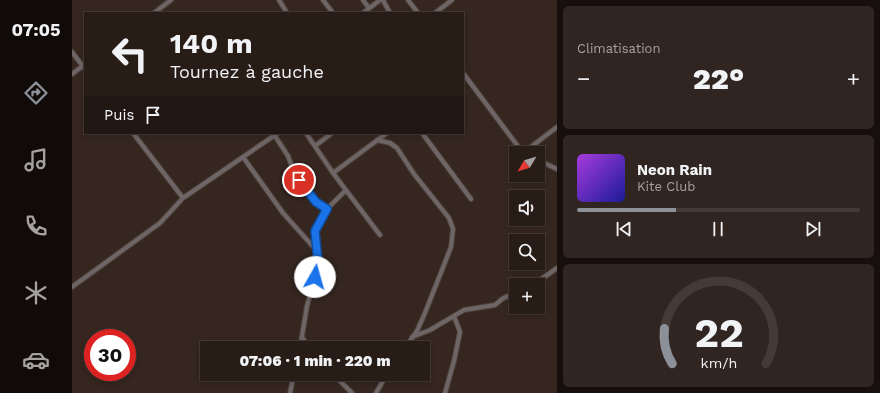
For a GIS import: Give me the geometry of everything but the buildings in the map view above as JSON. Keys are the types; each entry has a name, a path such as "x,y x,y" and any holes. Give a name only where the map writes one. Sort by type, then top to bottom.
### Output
{"street":[{"path":"155,12 171,0"},
{"path":"278,0 286,12"},
{"path":"323,0 331,12"},
{"path":"363,0 369,8"},
{"path":"364,12 381,0 389,12"},
{"path":"408,0 417,12"},
{"path":"436,12 447,2 452,0"},
{"path":"72,52 84,67 72,74"},
{"path":"464,74 518,146"},
{"path":"464,81 467,78"},
{"path":"532,146 557,127"},
{"path":"134,134 183,198"},
{"path":"72,288 160,223 183,198 276,134 288,156 294,172 304,187 316,202 327,209"},
{"path":"307,134 333,173 380,235"},
{"path":"315,146 331,134"},
{"path":"333,173 386,134"},
{"path":"423,134 471,199"},
{"path":"377,140 390,143 397,148 414,174 449,218 453,229 451,247 425,313 409,341"},
{"path":"243,157 283,213 317,251"},
{"path":"545,163 557,169"},
{"path":"301,341 306,306 318,262 315,231 327,209 346,190"},
{"path":"543,278 557,268"},
{"path":"412,337 430,330 464,310 495,304 509,296"},
{"path":"445,393 460,332 454,316"},
{"path":"301,337 304,341"},
{"path":"290,393 293,381"},
{"path":"340,381 352,393"},
{"path":"376,393 383,381"}],"route":[{"path":"299,180 316,202 327,209 315,231 318,262 315,277"}]}
